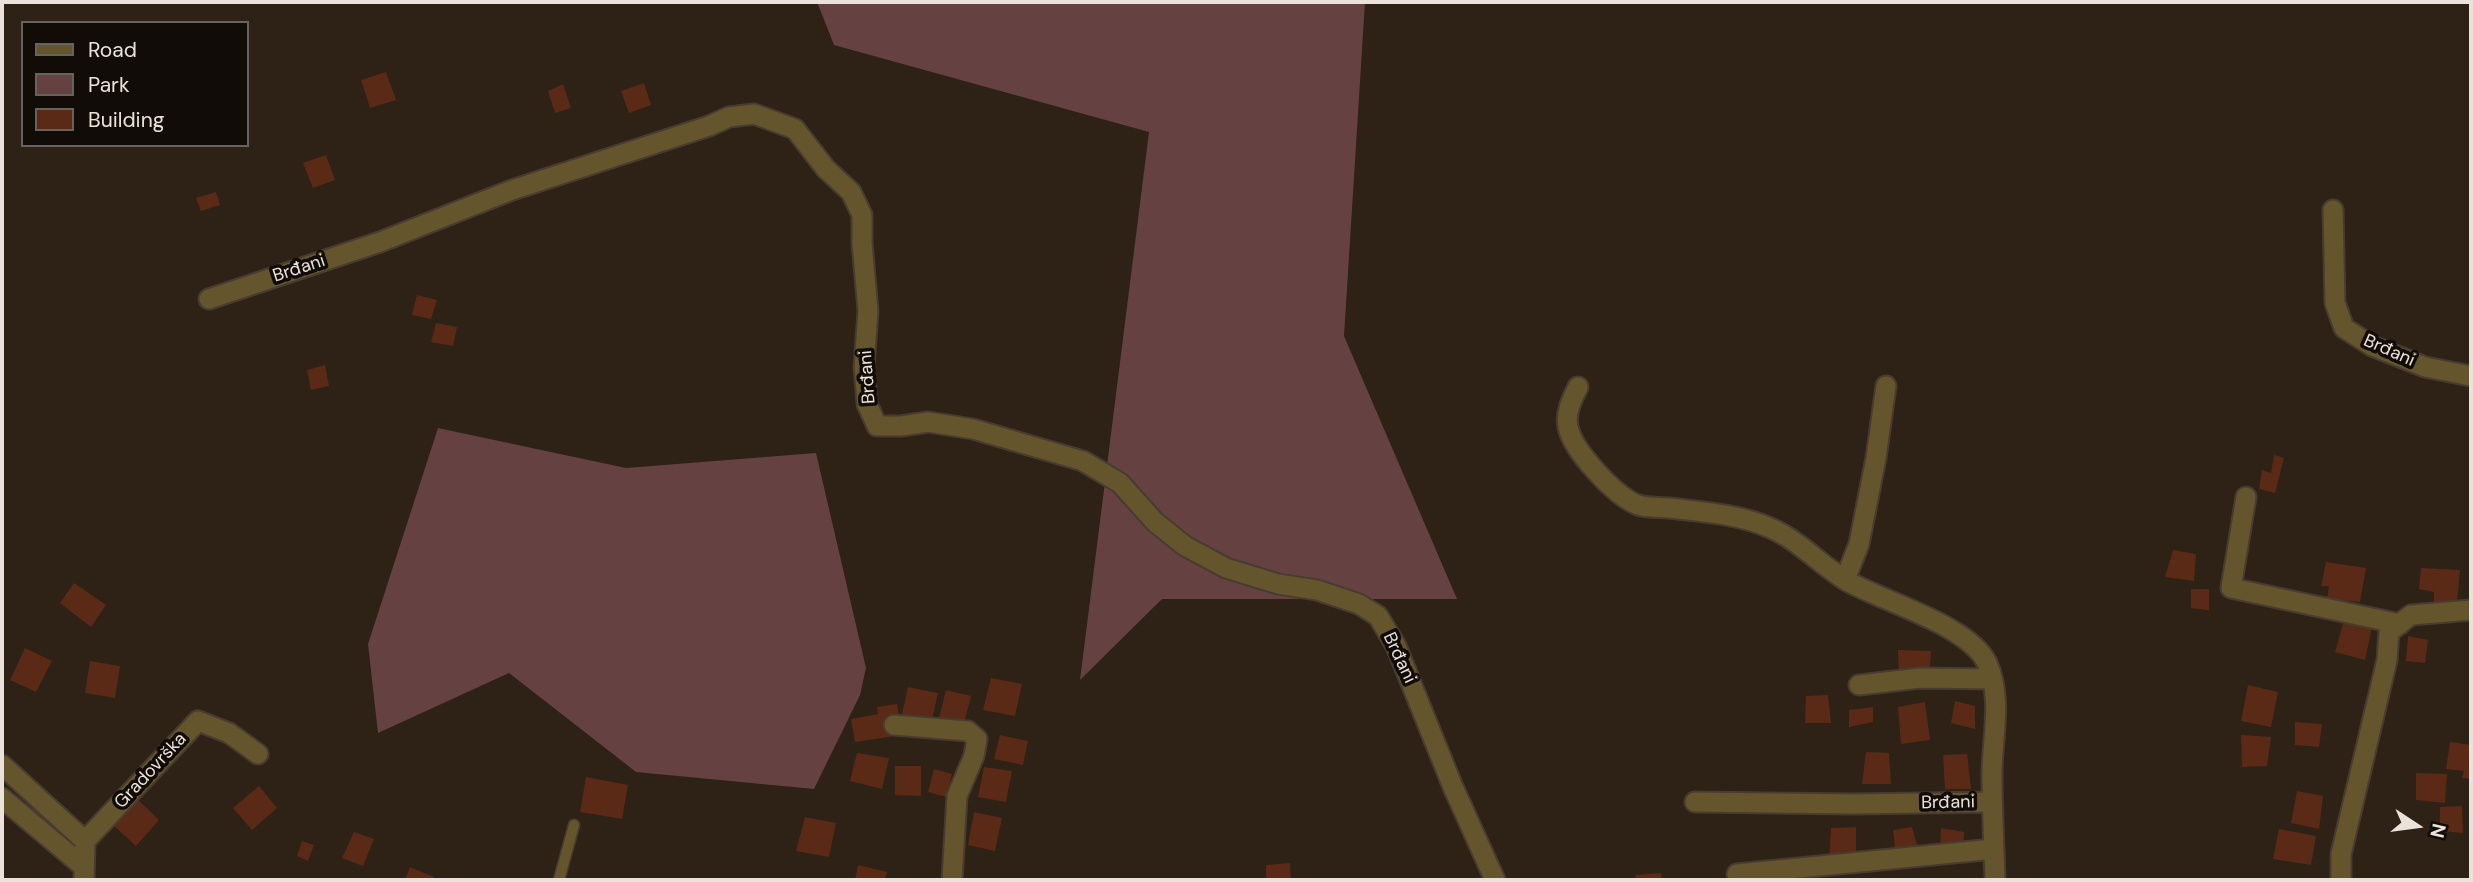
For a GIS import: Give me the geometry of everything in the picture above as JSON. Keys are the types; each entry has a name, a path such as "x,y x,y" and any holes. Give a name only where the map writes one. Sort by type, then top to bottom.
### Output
{"street":[{"name":"Brđani","path":"209,299 380,242 512,190 729,117 754,114 795,129 826,169 851,192 862,215 868,311 864,366 867,404 877,426 928,422 973,429 1083,461 1120,483 1155,522 1185,546 1226,568 1279,584 1317,590 1359,604 1378,616 1396,646 1453,787 1495,880"},
{"name":"Brđani","path":"2333,210 2335,303 2344,328 2372,345 2425,367 2471,376"},
{"path":"1845,580 1859,544 1877,458 1886,386"},
{"name":"Brđani","path":"1578,387 1569,405 1568,427 1578,450 1596,473 1624,496 1638,505 1744,518 1770,527 1845,580 1950,629 1973,645 1986,662 1992,680 1996,723 1992,765 1995,880"},
{"path":"2246,497 2231,588 2400,624"},
{"path":"2341,880 2341,854 2387,660 2389,632 2411,615 2471,610"},
{"path":"1859,685 1920,678 1992,680"},
{"name":"Gradovrška","path":"85,841 198,721 229,733 258,754"},
{"path":"894,725 968,731 976,739 974,756 957,796 952,880"},
{"path":"2,765 85,841 84,874"},
{"path":"2,798 84,874"},
{"name":"Brđani","path":"1695,802 1992,802"},
{"path":"1737,874 1994,849"}],"lane":[{"path":"559,880 574,825"}],"green space":[{"path":"817,2 1365,2 1344,336 1457,599 1162,599 1080,680 1149,132 834,45"},
{"path":"438,428 626,468 816,453 866,668 860,695 814,789 636,772 509,673 378,733 368,644"}],"building":[{"path":"386,72 396,100 370,108 361,80"},
{"path":"644,83 651,105 629,113 621,91"},
{"path":"563,84 571,108 555,113 548,91"},
{"path":"326,155 335,180 313,188 303,163"},
{"path":"216,192 220,205 201,211 196,198"},
{"path":"417,295 437,300 431,319 412,315"},
{"path":"436,323 457,327 453,346 431,342"},
{"path":"325,365 329,386 311,390 307,370"},
{"path":"2274,455 2284,458 2275,493 2259,489 2262,470 2271,473"},
{"path":"2173,550 2196,554 2194,581 2165,577"},
{"path":"2326,562 2366,568 2360,602 2327,599 2329,586 2321,586"},
{"path":"2421,568 2460,570 2457,604 2434,603 2434,592 2419,589"},
{"path":"74,583 106,605 91,627 60,603"},
{"path":"2191,589 2209,589 2209,610 2191,608"},
{"path":"2345,617 2372,627 2365,660 2335,652"},
{"path":"2408,636 2428,640 2425,663 2406,661"},
{"path":"25,648 52,661 36,692 10,680"},
{"path":"1898,650 1931,651 1929,682 1899,681"},
{"path":"90,661 120,666 115,698 85,693"},
{"path":"991,678 1022,684 1015,716 983,710"},
{"path":"2248,685 2278,692 2271,727 2241,721"},
{"path":"908,687 938,693 931,724 901,718"},
{"path":"946,690 971,696 963,728 938,722"},
{"path":"1828,695 1831,723 1805,723 1806,696"},
{"path":"1955,701 1975,706 1975,729 1951,723"},
{"path":"1925,702 1930,740 1901,744 1898,707"},
{"path":"897,704 902,735 855,742 851,719 878,714 877,707"},
{"path":"1873,707 1873,722 1849,727 1849,710"},
{"path":"2295,722 2322,724 2319,747 2295,745"},
{"path":"1000,735 1028,741 1023,765 994,759"},
{"path":"2241,735 2271,737 2267,766 2242,767"},
{"path":"2450,742 2471,745 2471,779 2462,778 2464,771 2446,769"},
{"path":"1866,752 1889,753 1891,784 1862,784"},
{"path":"857,753 889,758 882,789 850,781"},
{"path":"1967,754 1971,789 1945,789 1943,755"},
{"path":"895,766 921,766 921,796 895,795"},
{"path":"984,767 1012,771 1006,802 978,797"},
{"path":"934,769 952,774 946,797 928,792"},
{"path":"2416,773 2447,774 2445,803 2416,800"},
{"path":"586,777 628,785 622,819 580,812"},
{"path":"259,786 277,808 252,830 233,808"},
{"path":"2297,791 2323,796 2319,829 2291,823"},
{"path":"136,798 159,820 136,846 112,824"},
{"path":"2462,806 2463,833 2440,831 2440,807"},
{"path":"974,812 1002,818 995,851 968,845"},
{"path":"805,817 836,823 829,857 796,851"},
{"path":"1856,827 1856,860 1829,860 1831,828"},
{"path":"1912,827 1919,852 1896,856 1893,830"},
{"path":"1941,828 1964,832 1963,854 1940,854"},
{"path":"2279,829 2316,836 2311,865 2273,859"},
{"path":"354,832 374,839 363,866 342,858"},
{"path":"302,841 314,845 308,861 297,856"},
{"path":"1290,863 1291,880 1266,880 1266,865"},
{"path":"858,865 887,872 885,880 855,880"},
{"path":"410,867 434,877 432,880 405,880"},
{"path":"1661,873 1662,880 1636,880 1635,875"}]}
